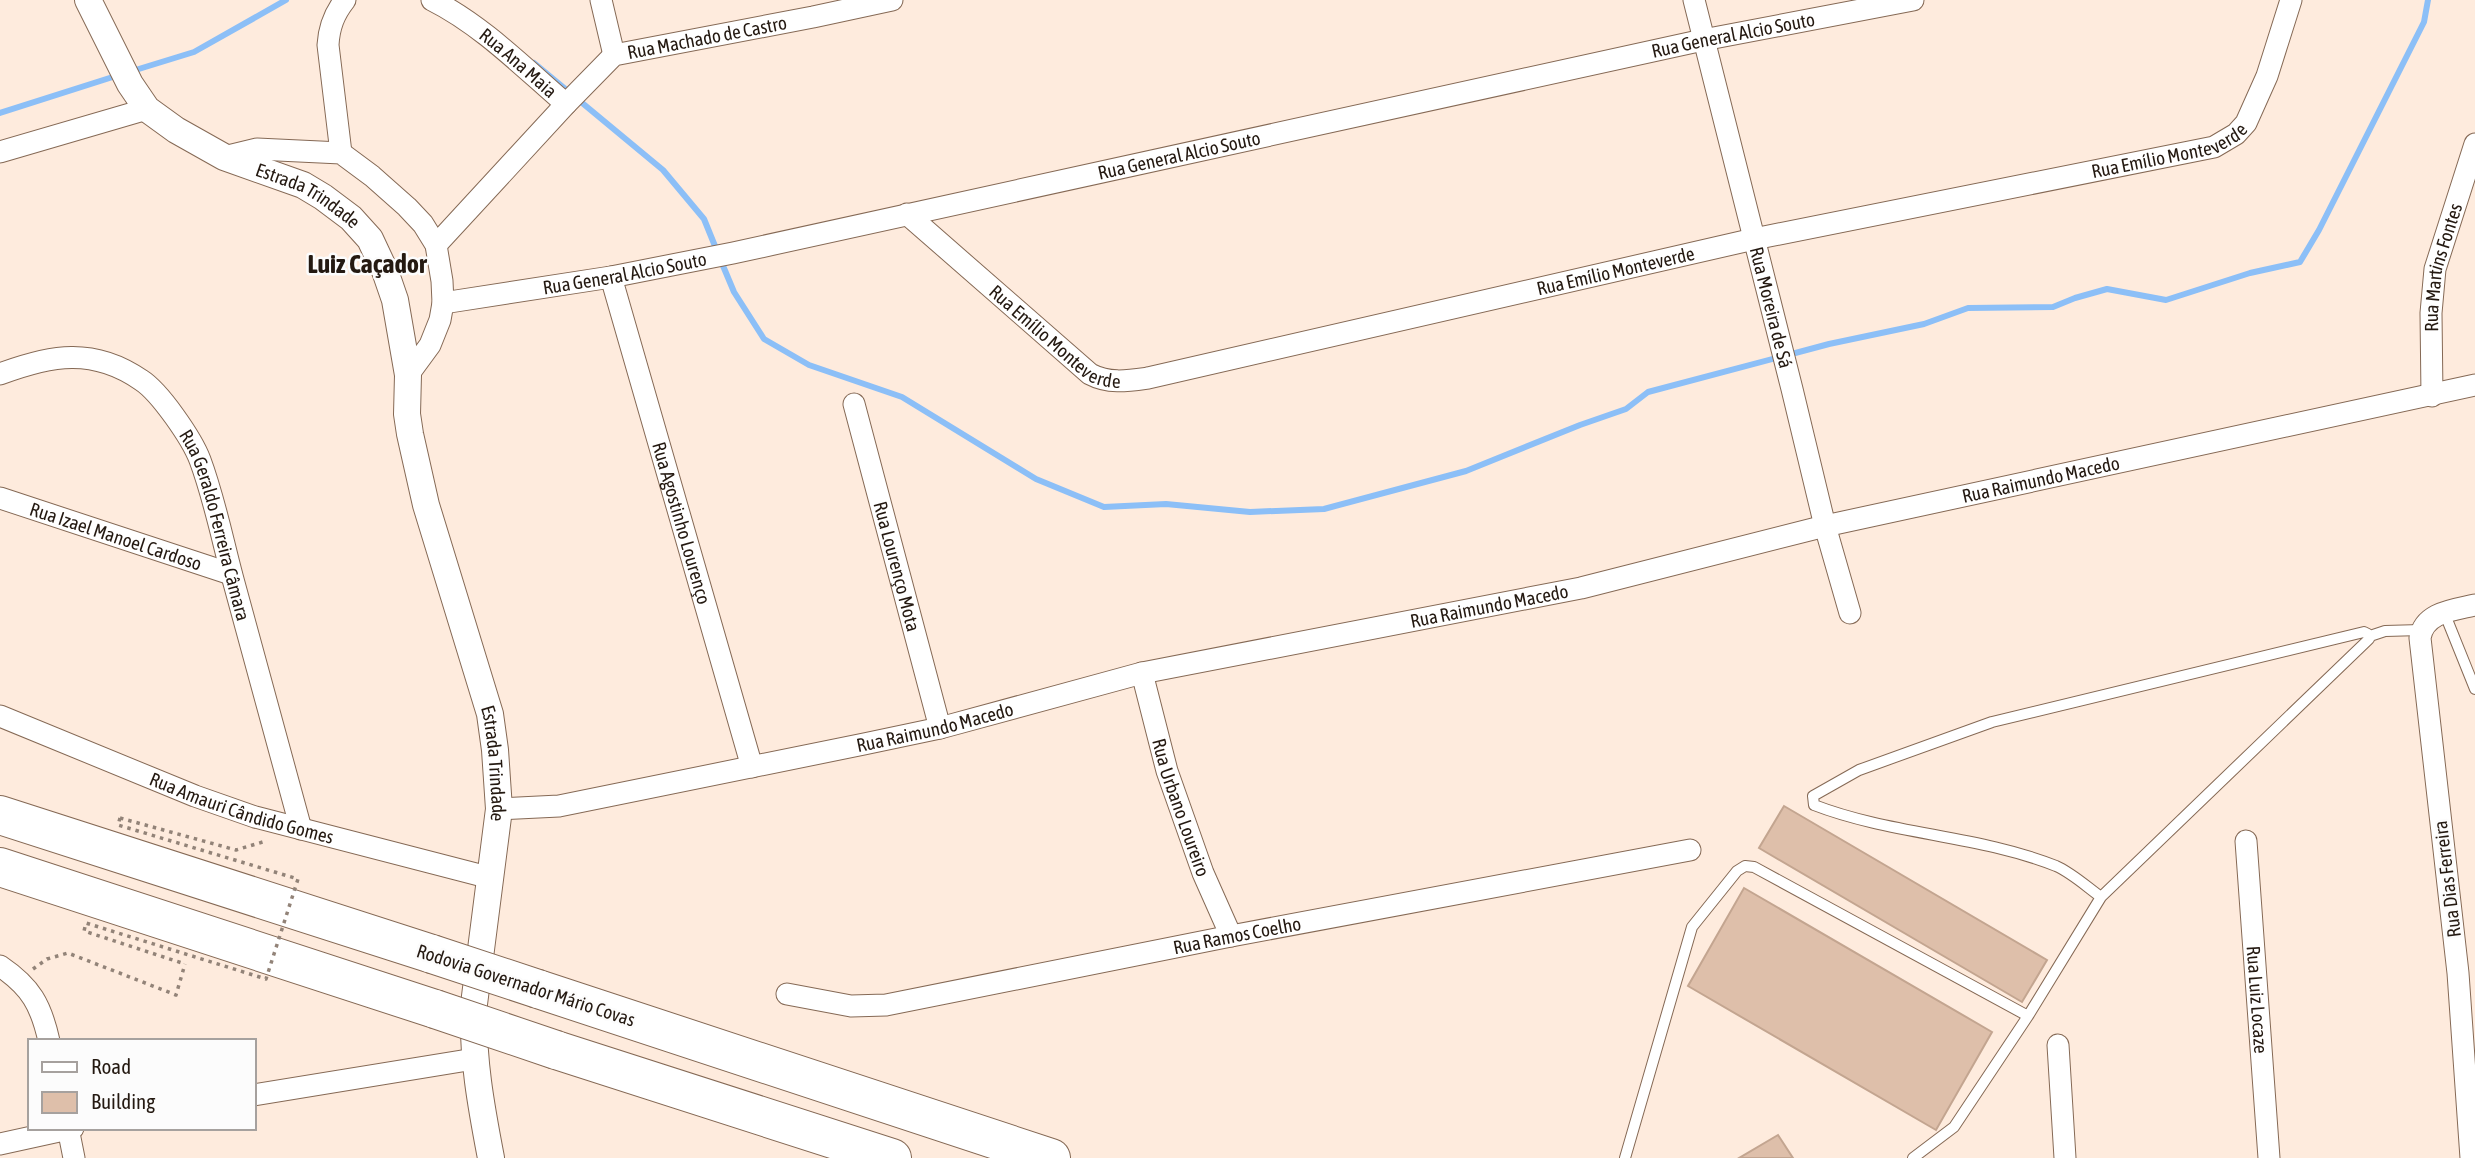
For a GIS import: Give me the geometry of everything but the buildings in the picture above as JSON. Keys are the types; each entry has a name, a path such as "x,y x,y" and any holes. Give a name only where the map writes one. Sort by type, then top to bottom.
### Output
{"highway":[{"name":"Rodovia Governador Mário Covas","path":"0,814 1051,1158"},
{"path":"0,867 556,1051 892,1158"}],"street":[{"name":"Estrada Trindade","path":"88,0 125,73 147,109 176,130 224,157 303,185 351,218 370,239 385,271 395,300 408,375 407,414 410,434 426,505 490,714 495,750 499,809 474,1004 474,1059 491,1158"},
{"path":"345,0 336,12 329,30 328,46 341,153 407,206 436,245 443,303 440,320 429,345 408,375"},
{"name":"Rua Ana Maia","path":"432,0 449,8 572,97"},
{"path":"601,0 614,55"},
{"name":"Rua Machado de Castro","path":"436,245 614,55 812,9 892,0"},
{"name":"Rua Moreira de Sá","path":"1694,0 1825,526 1850,613"},
{"name":"Rua General Alcio Souto","path":"443,303 707,259 1703,40 1913,0"},
{"name":"Rua Emílio Monteverde","path":"907,214 1090,374 1100,379 1120,382 1148,378 1754,239 2214,147 2236,134 2246,123 2267,76 2291,0"},
{"path":"0,152 147,109"},
{"name":"Rua Martins Fontes","path":"2432,396 2431,313 2435,269 2475,144"},
{"name":"Estrada Trindade","path":"224,157 257,149 304,149 341,153"},
{"name":"Rua Agostinho Lourenço","path":"611,277 752,767"},
{"name":"Rua Geraldo Ferreira Câmara","path":"0,374 37,360 76,357 97,359 116,365 142,380 162,398 200,459 301,829"},
{"name":"Rua Raimundo Macedo","path":"499,809 559,806 940,728 1142,673 1581,588 1825,526 2475,385"},
{"name":"Rua Lourenço Mota","path":"855,404 940,728"},
{"name":"Rua Izael Manoel Cardoso","path":"0,498 231,574"},
{"path":"2421,629 2432,617 2475,605"},
{"name":"Rua Dias Ferreira","path":"2421,629 2421,651 2458,973 2472,1158"},
{"name":"Rua Urbano Loureiro","path":"1142,673 1167,771 1203,873 1231,936"},
{"name":"Rua Amauri Cândido Gomes","path":"0,716 195,796 255,817 491,878"},
{"name":"Rua Luiz Locaze","path":"2246,841 2269,1158"},
{"name":"Rua Ramos Coelho","path":"787,994 852,1006 886,1005 1231,936 1690,850"},
{"path":"0,967 19,979 35,998 48,1039"},
{"path":"2058,1045 2065,1158"},
{"path":"256,1095 474,1059"},
{"path":"0,1144 65,1130"},
{"path":"70,1130 74,1158"}],"lane":[{"path":"2444,612 2475,689"},
{"path":"1913,1158 1954,1127 2028,1016 2101,897 2370,636 2385,631 2421,629"},
{"path":"2101,897 2059,867 1989,845 1846,817 1814,805 1813,796 1859,771 1992,722 2364,632 2370,636"},
{"path":"1625,1158 1692,926 1745,866 1754,867 2028,1016"}],"path":[{"path":"19,979 47,959 68,953 176,995 185,964 84,931 86,923 266,979 298,879 118,825 120,818 236,850 301,829"}],"waterway":[{"path":"129,72 194,52 286,0"},
{"path":"721,261 734,292 764,339 809,365 902,397 1036,479 1104,507 1166,504 1250,512 1324,509 1466,471 1626,409 1648,392 1829,344 1924,324 1968,308 2053,307 2107,289 2166,300 2250,273 2300,262 2319,230 2424,22 2428,0"},
{"path":"534,63 663,170 704,219 717,251"},
{"path":"0,113 119,75"}],"district":[{"name":"Luiz Caçador","path":"367,264"}]}
